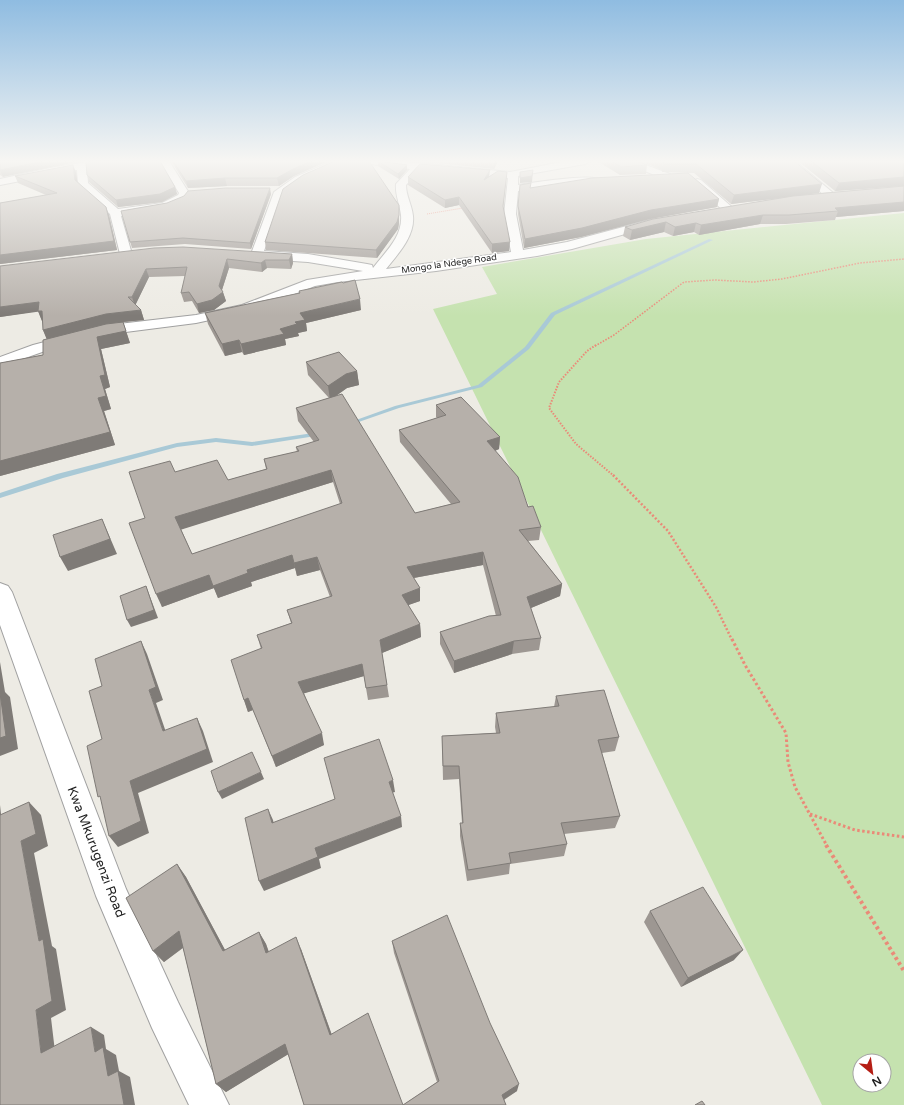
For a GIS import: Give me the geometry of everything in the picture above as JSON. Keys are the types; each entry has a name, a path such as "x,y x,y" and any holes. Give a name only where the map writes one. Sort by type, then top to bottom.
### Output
{"street":[{"path":"118,213 115,213 126,254"},
{"path":"257,254 272,213"},
{"path":"379,270 402,237 408,224 406,213"},
{"path":"510,213 518,255"},
{"name":"Mongo la Ndege Road","path":"0,362 39,348 110,330 196,319 246,308 312,283 338,278 436,268 518,255 568,246 666,221"},
{"path":"111,256 141,252"},
{"path":"243,254 308,258 394,272"},
{"name":"Kwa Mkurugenzi Road","path":"0,592 112,896 165,1015 209,1105"}],"path":[{"path":"407,216 439,213"},
{"path":"904,259 860,263 782,279 753,282 715,280 684,282 614,335 587,351 559,382 549,408 576,444 613,475 668,531 716,607 745,665 786,734 788,762 795,787 835,861 904,971"},
{"path":"810,814 855,830 904,837"}],"green space":[{"path":"904,213 904,1105 822,1105 433,309 497,294 482,267 646,239"}],"building":[{"path":"0,213 107,213 114,241 0,255"},
{"path":"121,213 261,213 250,243 183,238 130,242"},
{"path":"275,213 399,213 397,222 376,250 265,242"},
{"path":"470,213 504,213 510,242 492,244"},
{"path":"519,213 641,213 582,228 525,239"},
{"path":"692,213 819,213 763,215 701,225 696,223 675,227 666,222 632,230 625,227 653,219"},
{"path":"183,247 292,254 289,260 265,260 261,263 227,259 219,286 223,292 212,300 197,304 189,292 181,293 187,267 146,269 132,297 128,297 141,310 106,314 43,330 42,311 38,311 39,302 0,307 0,266 154,248"},
{"path":"355,280 360,299 300,313 305,320 295,322 297,324 280,329 284,334 241,344 239,340 222,344 205,313 300,293 299,291"},
{"path":"123,322 126,331 97,337 105,375 100,376 106,396 98,398 110,432 0,461 0,363 43,355 43,340 106,324"},
{"path":"339,352 357,371 346,374 328,386 306,362"},
{"path":"342,394 415,513 460,502 399,430 446,415 436,405 461,397 500,437 487,441 518,477 528,507 533,506 541,527 519,530 562,584 527,597 541,638 514,641 454,661 440,632 489,616 501,615 483,552 407,567 420,588 402,595 420,624 380,640 387,685 366,688 362,664 298,682 322,733 272,756 248,698 244,700 231,660 262,648 257,635 292,623 287,610 332,596 317,557 294,563 292,555 247,570 248,573 213,586 209,575 156,594 129,523 145,518 129,472 170,461 175,472 217,460 228,480 267,469 264,459 299,451 296,447 319,440 296,408","holes":["331,470 342,503 192,554 175,517"]},
{"path":"102,519 110,539 60,557 53,535"},
{"path":"146,586 154,610 127,620 120,596"},
{"path":"141,641 156,687 149,690 163,731 197,718 207,749 130,781 141,821 109,836 100,796 98,797 87,746 102,739 89,691 102,686 95,659"},
{"path":"604,690 619,737 598,740 620,816 561,823 567,844 509,853 511,863 468,870 460,823 463,823 459,766 443,766 442,736 500,733 496,713 559,706 556,696"},
{"path":"0,693 6,736 0,738"},
{"path":"379,739 393,780 389,782 401,816 315,848 318,857 259,881 245,818 268,809 272,823 335,799 324,758"},
{"path":"252,752 261,772 218,792 211,771"},
{"path":"29,802 36,834 21,841 39,941 43,939 52,1001 36,1010 41,1053 91,1027 95,1052 103,1047 108,1076 118,1071 124,1105 0,1105 0,815"},
{"path":"177,864 223,951 259,932 266,953 296,937 330,1035 368,1013 403,1105 304,1105 285,1044 216,1084 179,931 153,951 126,898"},
{"path":"703,887 743,950 688,978 650,911"},
{"path":"447,915 490,1023 519,1084 502,1095 506,1105 403,1105 439,1081 392,941"},
{"path":"702,1101 705,1105 695,1105"}],"waterway":[{"path":"348,424 397,407 480,386 527,348 553,314 711,240"},
{"path":"0,496 60,476 177,445 216,440 252,444 320,434"}]}
